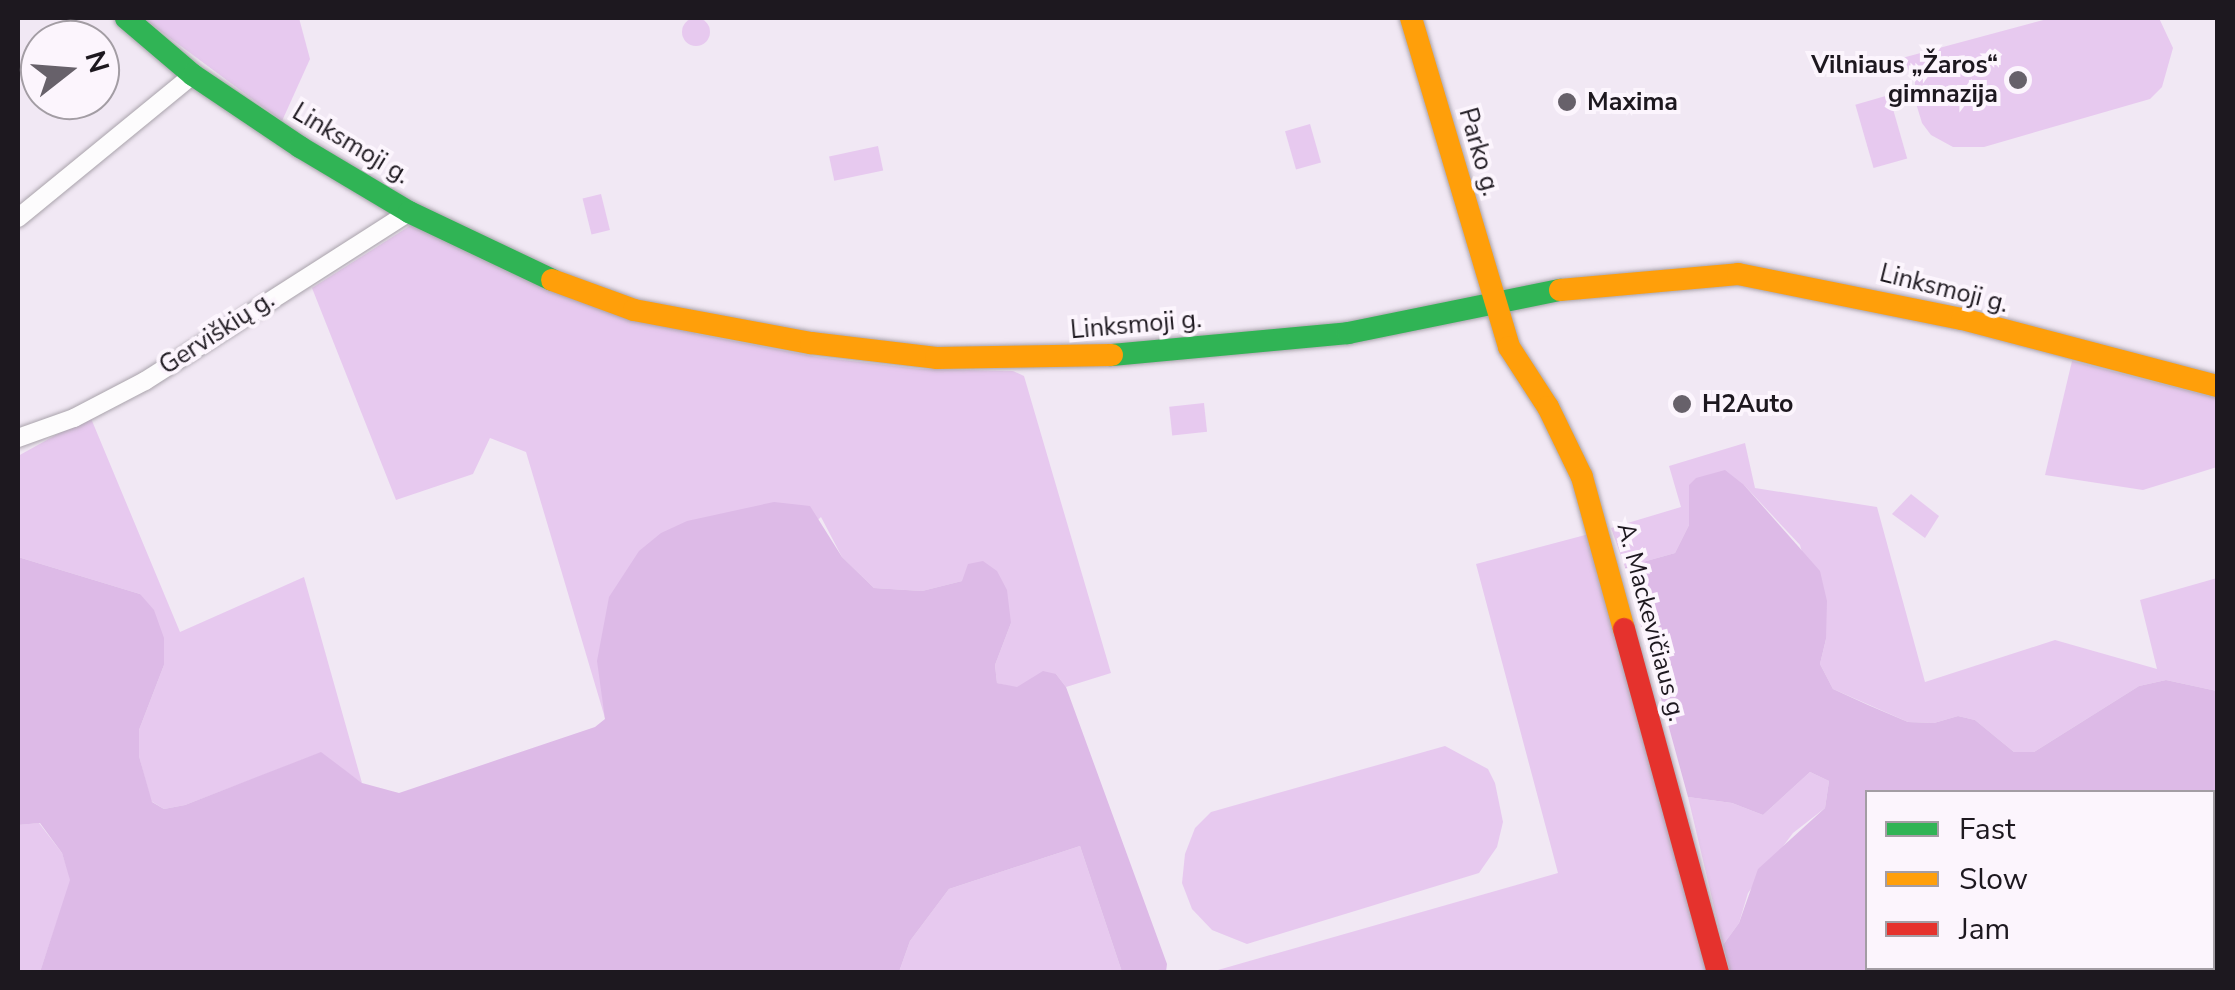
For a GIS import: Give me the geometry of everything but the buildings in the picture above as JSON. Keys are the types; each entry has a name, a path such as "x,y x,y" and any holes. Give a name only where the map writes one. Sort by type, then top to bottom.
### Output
{"street":[{"name":"Linksmoji g.","path":"126,18 194,75 300,148 409,212 576,291 634,310 811,343 936,358 1070,360 1348,332 1445,316 1534,292 1704,274 1774,278 1962,319 2218,386"},
{"name":"Parko g.","path":"1412,18 1494,301"},
{"path":"18,218 194,75"},
{"name":"Gerviškių g.","path":"18,438 88,412 145,381 409,212"},
{"name":"A. Mackevičiaus g.","path":"1494,301 1509,346 1548,408 1582,477 1718,972"}],"shaded area":[{"path":"143,18 299,18 310,59 282,121"},
{"path":"696,18 706,22 710,32 706,42 696,46 686,42 682,32 686,22"},
{"path":"2051,18 2159,18 2173,48 2162,87 2150,99 1984,147 1953,147 1931,135 1922,123 1915,100 1915,79 1922,67 1906,70 1902,58"},
{"path":"1889,95 1907,158 1874,168 1855,105"},
{"path":"1310,124 1321,162 1296,170 1285,131"},
{"path":"878,146 883,170 834,181 829,156"},
{"path":"601,194 610,230 592,234 583,199"},
{"path":"416,222 697,334 817,357 920,369 1013,371 1024,376 1111,673 1066,687 1056,674 1017,688 997,683 995,665 1011,623 962,581 922,591 874,588 842,557 821,517 605,718 526,452 490,438 473,474 396,500 312,288"},
{"path":"2072,361 2217,398 2217,467 2143,490 2045,475"},
{"path":"1204,403 1207,432 1172,435 1169,407"},
{"path":"90,416 180,632 304,577 362,783 320,753 185,805 164,809 151,801 139,756 139,730 164,665 140,594 18,557 18,456"},
{"path":"1745,443 1755,488 1877,507 1925,682 2055,640 2157,669 2140,600 2217,578 2217,691 2166,680 2139,686 2034,752 2014,752 1975,720 1958,716 1934,723 1908,722 1833,689 1820,664 1826,639 1800,545 1744,485 1689,485 1689,525 1675,553 1625,567 1611,528 1681,507 1669,466"},
{"path":"1725,470 1744,485 1820,571 1827,601 1826,639 1820,664 1833,689 1908,722 1934,723 1958,716 1975,720 2014,752 2034,752 2139,686 2166,680 2217,691 2217,972 1730,972 1723,945 1739,923 1758,869 1825,808 1829,781 1810,772 1763,815 1732,803 1688,797 1625,567 1675,553 1689,525 1689,485 1696,478"},
{"path":"1911,494 1939,516 1925,538 1892,514"},
{"path":"774,502 810,506 842,557 874,588 922,591 962,581 968,564 983,561 997,571 1007,590 1011,623 995,665 997,683 1017,687 1043,671 1056,674 1066,687 1167,964 1166,972 1122,972 1080,846 949,889 910,941 899,972 40,972 70,880 62,853 40,823 18,825 18,557 140,594 154,610 164,638 164,665 139,730 139,756 152,802 164,809 185,805 321,752 362,783 399,793 595,727 605,719 597,661 609,597 639,551 661,533 687,521"},
{"path":"1589,534 1709,972 1211,972 1558,873 1476,564"},
{"path":"1445,746 1488,769 1495,783 1503,822 1497,847 1479,873 1247,944 1212,930 1192,909 1182,883 1185,854 1195,828 1211,812"},
{"path":"1810,772 1829,781 1825,808 1793,833 1748,893 1739,923 1723,945 1688,797 1732,803 1763,815"},
{"path":"39,823 62,853 71,880 40,972 18,972 18,825"},
{"path":"1080,846 1122,972 899,972 910,941 949,889"}],"traffic: fast":[{"path":"126,18 193,75 300,147 409,212 552,280"},
{"path":"1112,355 1348,333 1560,290"}],"traffic: slow":[{"path":"1411,18 1509,347 1548,407 1582,477 1624,629"},
{"path":"1560,290 1738,274 1962,319 2218,386"},
{"path":"552,280 634,310 811,343 936,358 1112,355"}],"traffic: jam":[{"path":"1624,629 1718,972"}],"place":[{"name":"Vilniaus „Žaros“ gimnazija","path":"2018,80"},
{"name":"Maxima","path":"1567,102"},
{"name":"H2Auto","path":"1682,404"}]}
